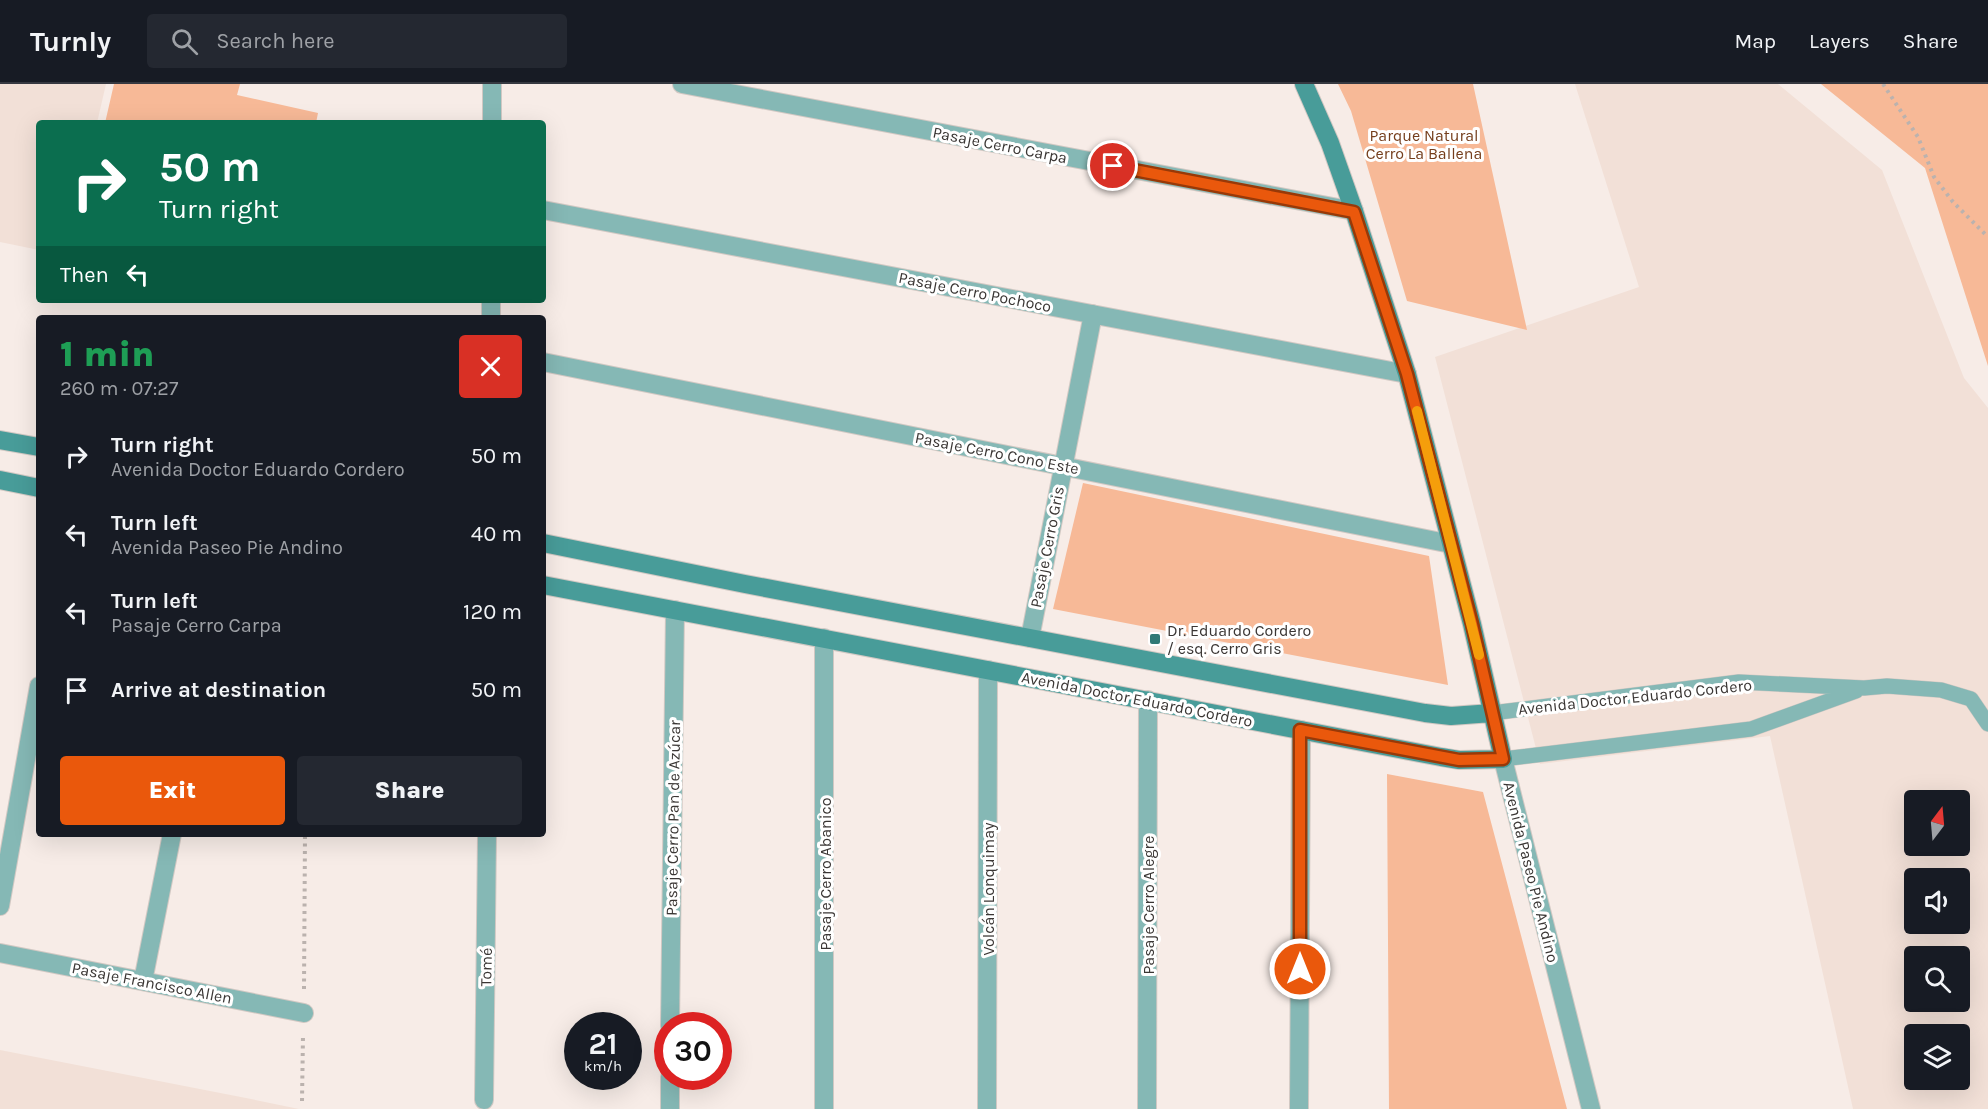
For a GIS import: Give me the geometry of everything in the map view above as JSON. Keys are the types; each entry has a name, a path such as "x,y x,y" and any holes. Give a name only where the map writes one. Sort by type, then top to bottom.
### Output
{"street":[{"path":"492,84 492,120"},
{"name":"Pasaje Cerro Carpa","path":"681,84 1354,212"},
{"name":"Avenida Paseo Pie Andino","path":"1304,84 1330,143 1407,374 1472,624 1503,759 1591,1109"},
{"name":"Pasaje Cerro Pochoco","path":"546,211 1407,374"},
{"name":"Pasaje Cerro Gris","path":"1030,638 1093,314"},
{"name":"Pasaje Cerro Cono Este","path":"546,363 1451,544"},
{"path":"0,440 36,446"},
{"path":"0,480 36,487"},
{"name":"Avenida Doctor Eduardo Cordero","path":"546,544 1425,713 1451,716 1492,713"},
{"name":"Avenida Doctor Eduardo Cordero","path":"546,586 1459,760 1503,759"},
{"name":"Pasaje Cerro Pan de Azúcar","path":"670,1012 675,610"},
{"name":"Pasaje Cerro Abanico","path":"824,638 824,1109"},
{"name":"Volcán Lonquimay","path":"987,1109 988,670"},
{"name":"Pasaje Cerro Alegre","path":"1147,1109 1148,700"},
{"path":"0,906 36,703"},
{"path":"1299,1109 1300,730"},
{"path":"143,981 171,837"},
{"name":"Tomé","path":"484,1100 487,837"},
{"name":"Pasaje Francisco Allen","path":"0,953 304,1013"},
{"path":"669,1109 670,1090"}],"lane":[{"name":"Avenida Doctor Eduardo Cordero","path":"1492,713 1739,682 1864,688"},
{"path":"1864,688 1887,686 1941,690 1971,699 1988,724"},
{"name":"Avenida Doctor Eduardo Cordero","path":"1503,759 1751,729 1864,688"}],"path":[{"path":"1883,84 1918,137 1934,177 1953,202 1988,237"},
{"path":"302,1101 305,837"}],"shaded area":[{"path":"0,84 106,84 98,120 36,120 36,249 0,242"},
{"path":"1575,84 1778,84 1882,170 1964,378 1988,408 1988,1109 1853,1109 1770,736 1540,764 1435,357 1639,287"},
{"path":"0,1050 251,1099 299,1109 0,1109"}],"green space":[{"path":"114,84 240,84 237,95 318,113 317,120 106,120"},
{"name":"Parque Natural Cerro La Ballena","path":"1338,84 1473,84 1527,330 1407,301 1351,111"},
{"path":"1821,84 1988,84 1988,366 1925,168"},
{"path":"1083,483 1429,556 1448,685 1053,609"},
{"path":"1387,774 1483,792 1567,1109 1389,1109"}],"slow traffic":[{"path":"1417,411 1479,655"}],"place":[{"name":"Dr. Eduardo Cordero / esq. Cerro Gris","path":"1155,639"}],"route":[{"path":"1113,166 1354,212 1407,374 1472,624 1503,759 1459,760 1300,730 1300,969"}]}
